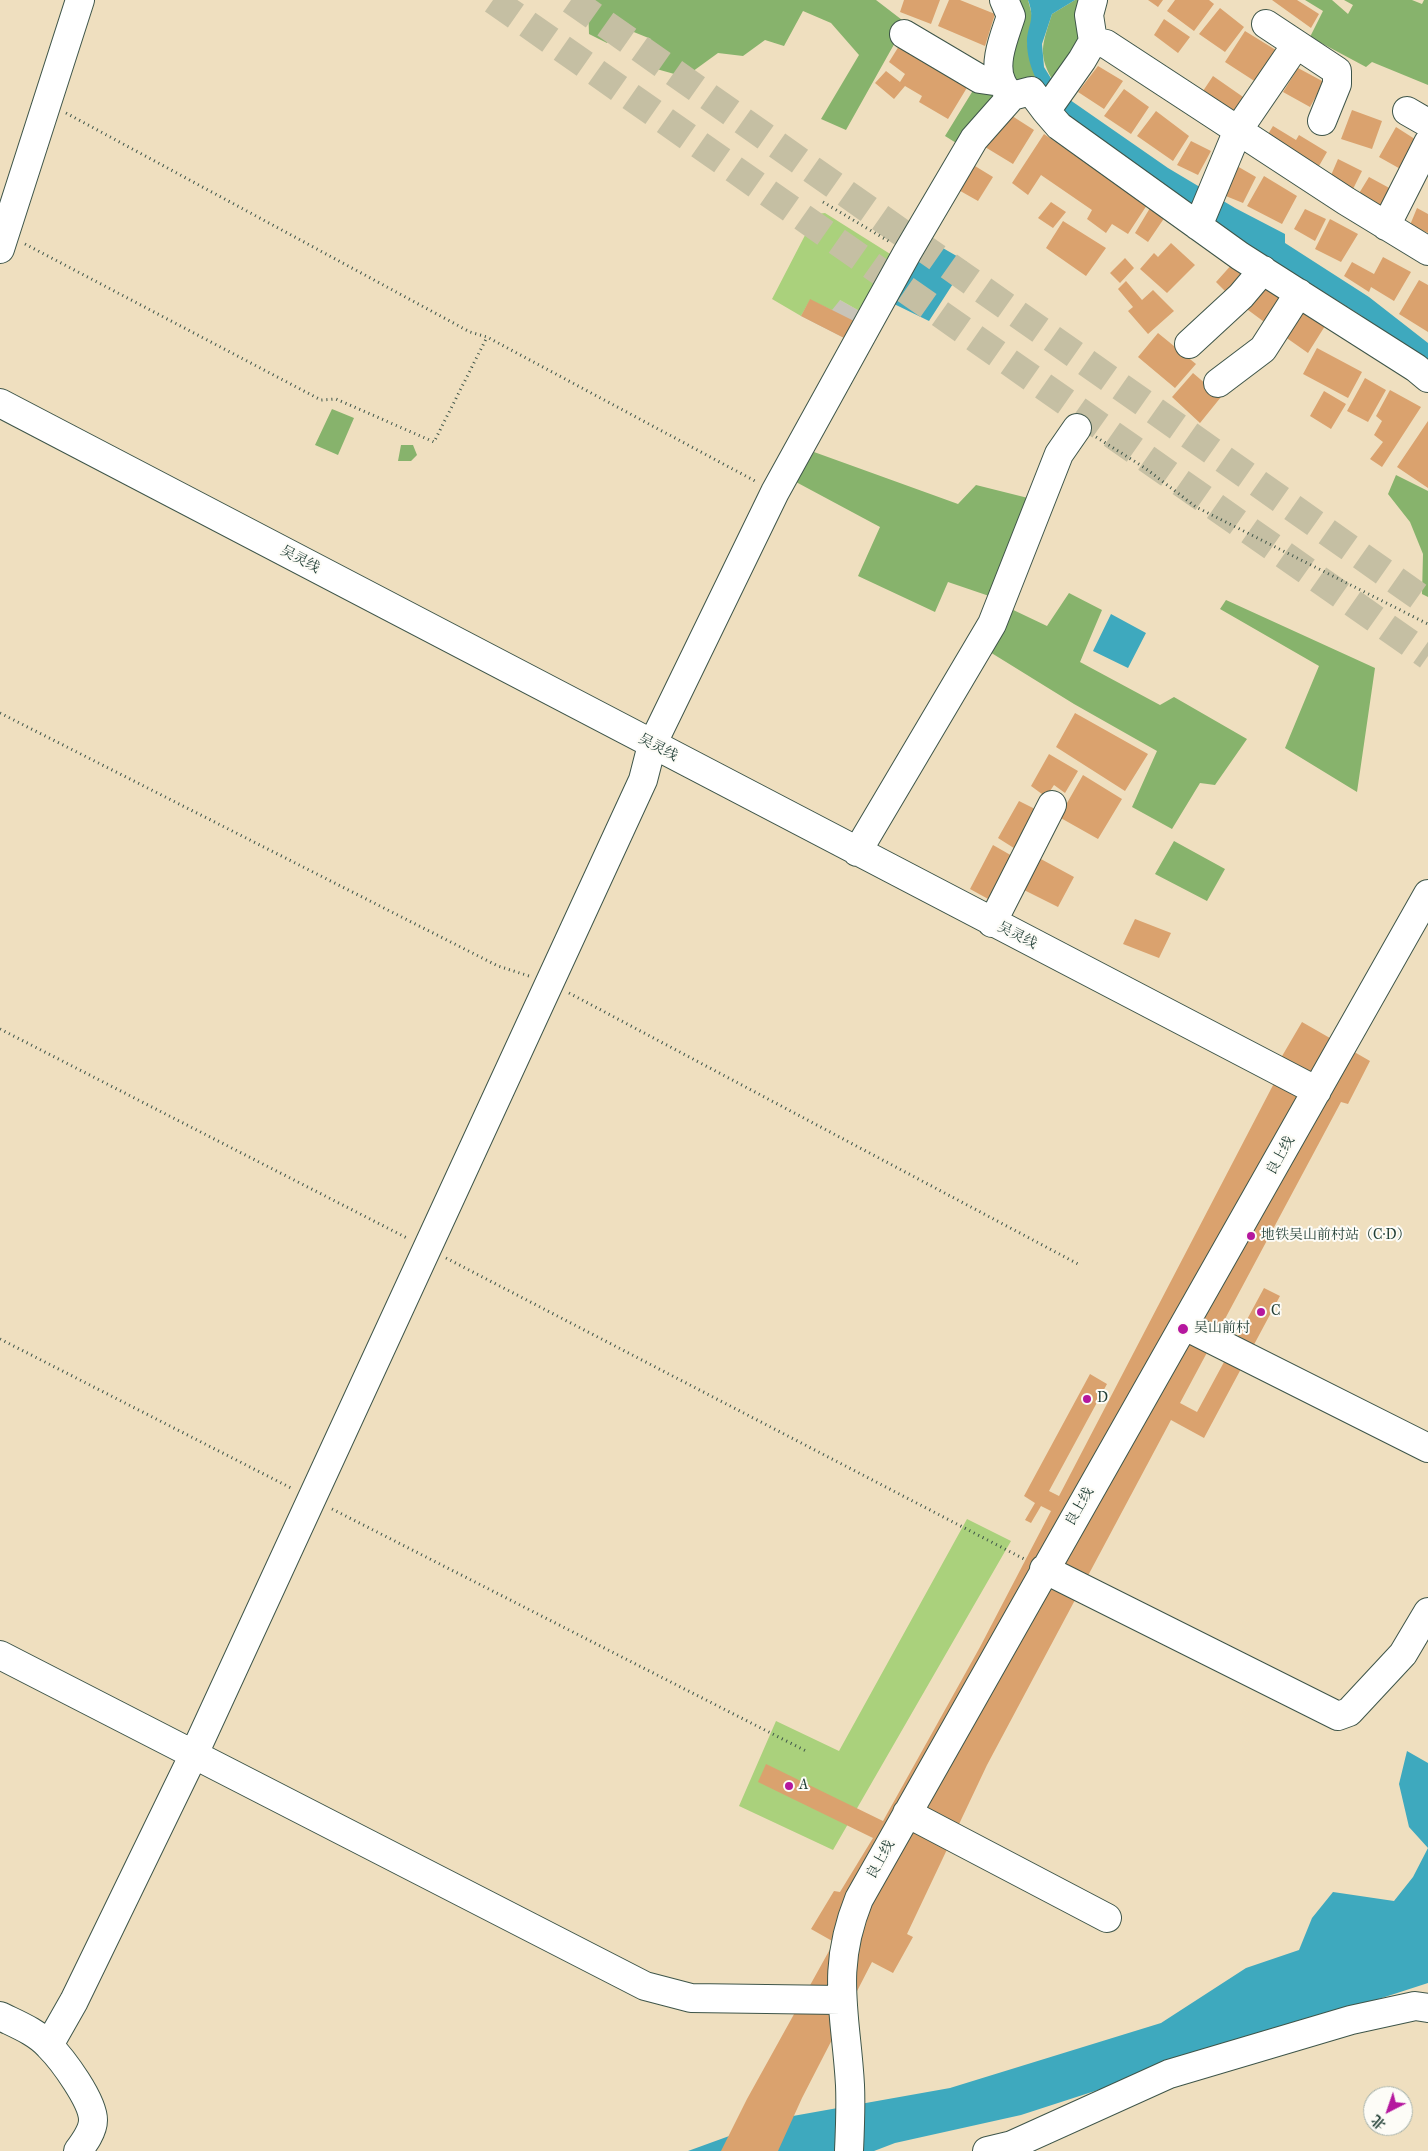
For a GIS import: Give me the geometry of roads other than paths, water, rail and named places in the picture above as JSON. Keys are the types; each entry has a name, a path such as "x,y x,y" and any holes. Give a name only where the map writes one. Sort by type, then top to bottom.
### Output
{"street":[{"path":"2,241 80,0"},
{"path":"49,2045 74,2001 194,1754 643,780 652,744 775,492 907,253 974,139 1006,89 999,66 1001,48 1011,16 1004,0"},
{"path":"1052,102 1093,41 1089,15 1093,0"},
{"path":"1266,24 1337,71 1337,84 1322,121"},
{"path":"904,34 980,79 1006,89 1031,91 1052,102 1059,126 1199,222 1263,270 1416,368 1428,378"},
{"path":"1093,41 1106,44 1391,229 1428,251"},
{"path":"1199,222 1238,130 1296,44"},
{"path":"1391,229 1428,143"},
{"path":"1391,229 1422,176"},
{"path":"1189,344 1241,296 1263,270"},
{"path":"1218,383 1263,349 1299,293"},
{"name":"吴灵线","path":"0,403 992,923 1317,1091"},
{"path":"857,852 992,624 1058,454 1077,428"},
{"path":"992,923 1052,805"},
{"name":"良上线","path":"849,2151 850,2100 841,2000 842,1964 850,1922 859,1899 1044,1569 1185,1326 1428,894"},
{"path":"1185,1326 1428,1448"},
{"path":"1044,1569 1338,1716 1349,1712 1404,1654 1426,1622"},
{"path":"0,1655 645,1986 691,1998 841,2000"},
{"path":"907,1813 1107,1918"},
{"path":"987,2151 1012,2145 1169,2074 1352,2020 1415,2006 1428,2008"},
{"path":"0,2016 26,2029 49,2045 89,2100 93,2121 87,2139 78,2151"}],"water":[{"path":"1028,0 1075,0 1052,14 1042,44 1044,67 1060,93 1168,168 1235,208 1285,234 1285,243 1369,297 1428,343 1428,367 1365,324 1362,316 1282,266 1265,260 1050,105 1034,75 1029,59 1027,36 1031,13"},
{"path":"929,240 967,262 929,321 892,303"},
{"path":"1111,614 1146,633 1128,668 1093,651"},
{"path":"1407,1751 1428,1763 1428,1848 1409,1827 1399,1784"},
{"path":"1428,1848 1428,1983 1021,2115 895,2143 874,2151 688,2151 776,2119 950,2088 1161,2023 1246,1968 1299,1950 1312,1918 1333,1892 1394,1901 1413,1877"}],"tunnel":[{"path":"493,0 1428,656"},
{"path":"571,0 1428,603"}],"place":[{"name":"地铁吴山前村站（C·D）","path":"1251,1236"},
{"name":"C","path":"1261,1312"},
{"name":"吴山前村","path":"1183,1329"},
{"name":"D","path":"1087,1399"},
{"name":"A","path":"789,1786"}]}
